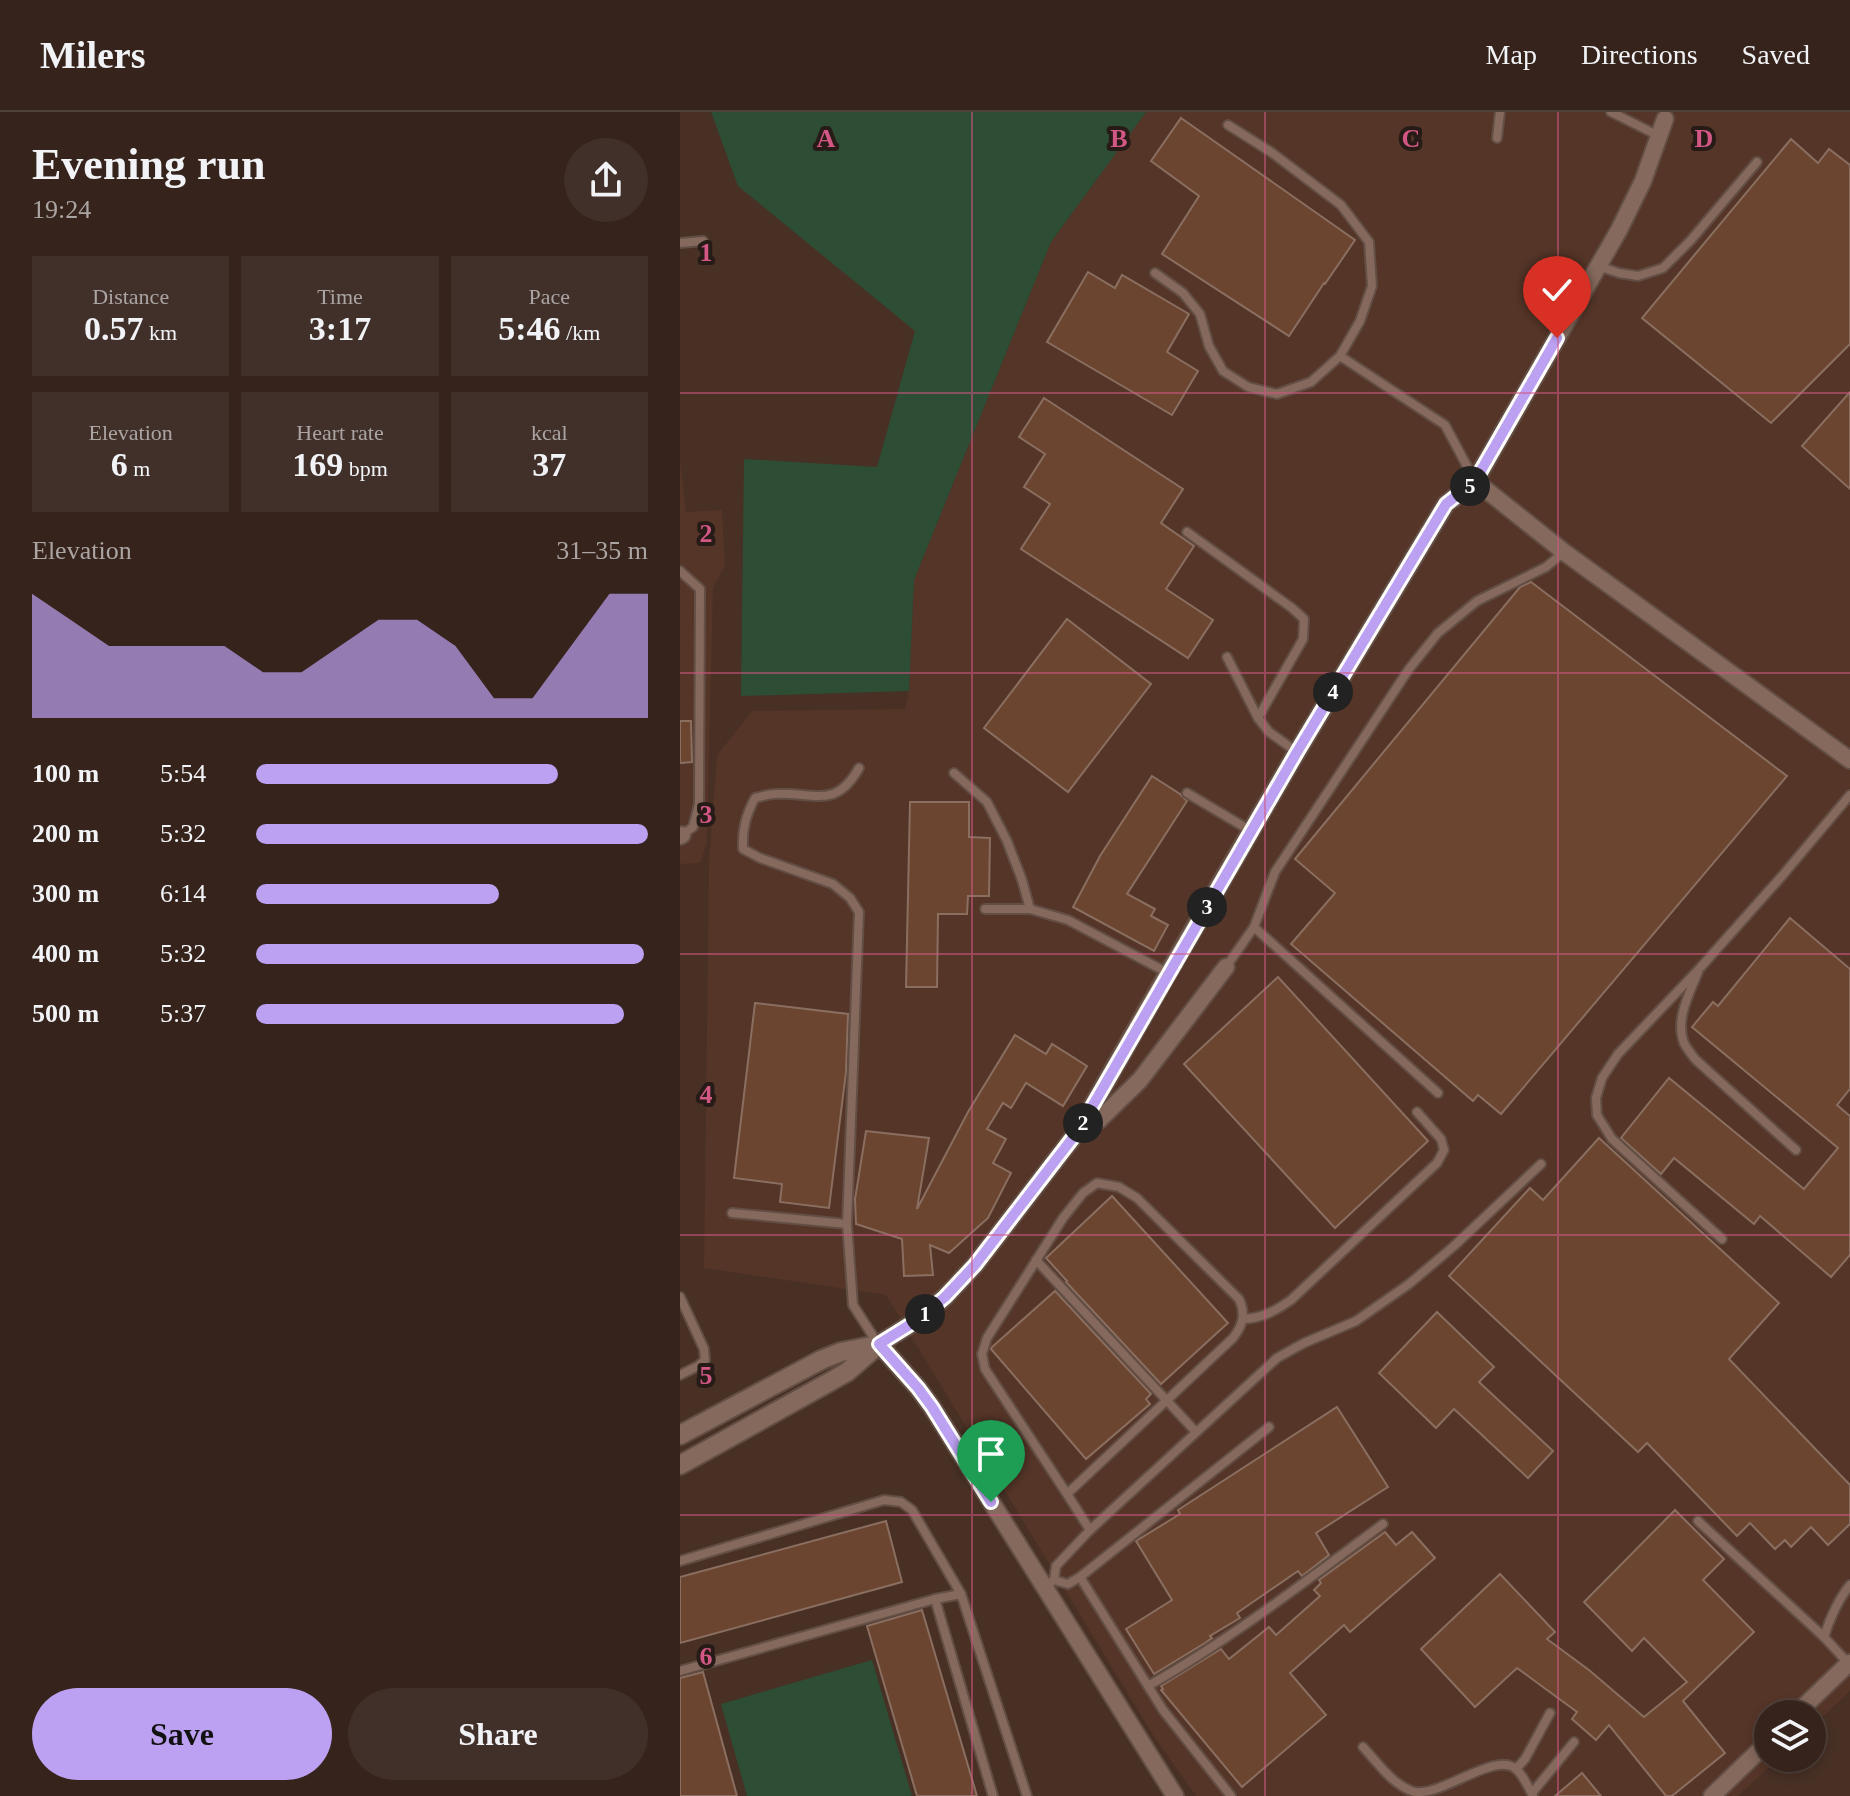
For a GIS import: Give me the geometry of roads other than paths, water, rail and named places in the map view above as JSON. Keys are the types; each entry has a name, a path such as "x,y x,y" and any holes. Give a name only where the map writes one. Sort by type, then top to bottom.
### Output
{"street":[{"path":"680,1465 847,1372 879,1344 919,1319 975,1265 1078,1131 1297,752 1446,504 1475,481 1619,230 1643,181 1666,114"},
{"path":"1475,481 1564,552 1850,760"},
{"path":"1078,1131 1099,1120 1140,1080 1226,967"},
{"path":"680,1435 821,1360 879,1344"},
{"path":"879,1344 932,1407 1050,1584 1118,1706 1175,1796"},
{"path":"1811,1700 1849,1663"},
{"path":"1712,1796 1754,1756"}],"lane":[{"path":"1497,138 1500,112"},
{"path":"1611,112 1660,137"},
{"path":"1155,273 1183,293 1200,314 1209,346 1223,371 1248,387 1277,394 1311,382 1340,356 1360,321 1372,286 1369,242 1341,205 1271,152 1228,125"},
{"path":"1597,266 1638,276 1663,268 1757,162"},
{"path":"680,243 703,241"},
{"path":"1340,356 1445,425 1475,481"},
{"path":"1187,532 1304,619 1303,639 1258,718"},
{"path":"1226,967 1254,927 1275,872 1409,669 1438,633 1477,601 1546,567 1564,552"},
{"path":"680,571 700,589 699,804 693,827 681,836"},
{"path":"1227,657 1258,718 1269,732 1297,752"},
{"path":"859,768 852,781 830,795 774,794 755,798 746,815 742,834 743,849 833,884 850,898 859,912 847,1224 853,1305 879,1344"},
{"path":"954,773 987,802 1007,841 1030,909"},
{"path":"1187,793 1252,831"},
{"path":"1722,1239 1612,1139 1597,1115 1596,1098 1602,1078 1618,1054 1700,968 1850,796"},
{"path":"985,909 1030,909 1068,920 1168,973"},
{"path":"1254,927 1438,1093"},
{"path":"1700,968 1681,1025 1685,1044 1696,1060 1796,1150"},
{"path":"1243,1319 1273,1312 1291,1300 1437,1163 1444,1150 1441,1139 1417,1112"},
{"path":"1269,1427 1080,1577 1068,1584 1050,1584 1056,1566 1090,1530 1277,1358 1356,1321 1409,1284 1541,1164"},
{"path":"1067,1494 1233,1338 1243,1319 1239,1299 1137,1198 1119,1187 1097,1183 1083,1193 1063,1218 987,1338 982,1354 985,1369 1090,1530"},
{"path":"732,1213 847,1224"},
{"path":"1036,1260 1196,1432"},
{"path":"680,1297 704,1349 705,1360 680,1375"},
{"path":"680,1561 884,1500 901,1502 912,1510 961,1594 1027,1796"},
{"path":"1698,1521 1849,1663"},
{"path":"1148,1686 1258,1616 1383,1524"},
{"path":"1080,1577 1163,1710 1231,1796"},
{"path":"1824,1637 1829,1620 1850,1585"},
{"path":"680,1671 961,1594"},
{"path":"935,1599 993,1796"},
{"path":"1516,1769 1525,1759 1550,1713"},
{"path":"1363,1747 1394,1781 1414,1792 1430,1793 1506,1764 1516,1769 1533,1795 1574,1742"}]}
